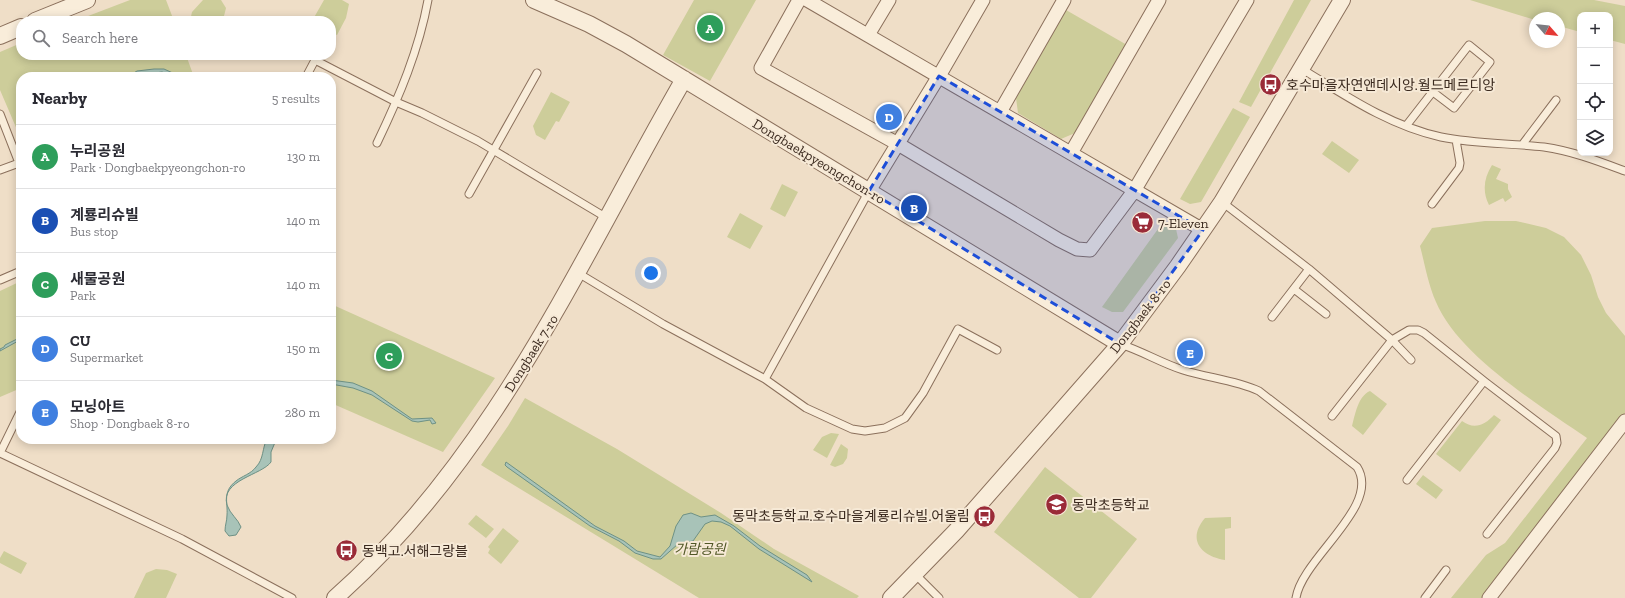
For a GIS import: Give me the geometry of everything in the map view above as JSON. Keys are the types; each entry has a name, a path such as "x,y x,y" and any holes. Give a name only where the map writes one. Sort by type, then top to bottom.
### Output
{"street":[{"path":"47,16 87,0"},
{"name":"Dongbaekpyeongchon-ro","path":"534,0 589,24 684,79 1120,344"},
{"path":"799,0 761,68 898,144 1078,249 1090,250 1134,191 1247,0"},
{"path":"807,0 1203,230"},
{"path":"868,35 889,0"},
{"path":"869,191 983,0"},
{"path":"1000,112 1064,0"},
{"path":"1071,153 1159,0"},
{"name":"Dongbaek 8-ro","path":"891,598 956,531 1120,344 1222,202 1342,0"},
{"path":"0,36 16,29"},
{"name":"Dongbaek 7-ro","path":"335,598 391,543 425,504 463,456 521,372 578,273 606,218 684,79"},
{"path":"1488,598 1625,421"}],"lane":[{"path":"377,143 396,102 415,53 428,0"},
{"path":"1406,126 1432,92 1469,46 1490,62 1454,108 1432,92"},
{"path":"308,72 314,60 493,149 606,218"},
{"path":"1302,69 1359,103 1406,126 1456,140 1522,145 1570,152 1625,171"},
{"path":"469,194 537,72"},
{"path":"1522,145 1556,100"},
{"path":"0,114 16,155"},
{"path":"1432,204 1459,168 1460,162 1456,140"},
{"path":"0,170 16,166"},
{"path":"765,379 869,191"},
{"path":"1222,202 1308,269 1392,340 1411,360"},
{"path":"1272,317 1308,269"},
{"path":"0,280 16,273"},
{"path":"578,273 663,324 765,379 806,408 852,429 875,431 896,424 905,418 924,393 958,329 997,350"},
{"path":"1294,289 1326,314"},
{"path":"1332,416 1392,340 1409,330 1418,330 1556,436 1557,439 1555,448 1487,534"},
{"path":"1120,344 1141,351 1178,369 1258,390 1357,467 1361,473 1362,484 1357,504 1303,580 1296,598"},
{"path":"1407,480 1484,381"},
{"path":"16,420 0,453 182,539 292,598"},
{"path":"1425,598 1446,570"},
{"path":"915,574 938,598"}],"highlighted area":[{"path":"939,76 1203,230 1120,344 869,191"}],"green space":[{"path":"130,0 166,0 172,16 88,16"},
{"path":"203,0 221,0 226,8 224,16 191,16 192,12"},
{"path":"324,0 342,0 349,4 346,18 337,35 336,16 315,16"},
{"path":"694,0 756,0 710,81 663,55"},
{"path":"1294,0 1311,0 1251,107 1239,102"},
{"path":"1470,0 1594,0 1625,6 1625,44 1613,41 1613,12 1577,12 1577,31 1565,28 1565,12 1529,12 1529,18"},
{"path":"1066,10 1127,45 1075,133 1061,139 1018,113 1016,98"},
{"path":"16,45 16,60 188,60 192,72 16,72 16,127 0,90 0,52"},
{"path":"551,92 570,102 559,122 556,121 545,140 536,135 533,126"},
{"path":"1233,108 1250,117 1201,202 1190,204 1180,199"},
{"path":"1332,141 1359,160 1349,173 1322,154"},
{"path":"1492,165 1501,169 1496,179 1508,184 1508,189 1512,197 1505,202 1503,198 1489,205 1485,195 1485,185 1487,175"},
{"path":"782,184 798,192 785,217 770,209"},
{"path":"740,213 763,226 750,249 727,237"},
{"path":"1485,221 1516,221 1546,228 1564,237 1581,255 1591,275 1598,297 1606,313 1625,336 1625,413 1482,598 1451,598 1486,555 1505,543 1587,438 1502,378 1481,360 1462,341 1447,322 1436,302 1420,246 1432,228"},
{"path":"1163,222 1176,229 1178,238 1123,312 1112,312 1102,307"},
{"path":"16,283 16,390 0,397 0,291"},
{"path":"336,306 495,378 443,452 336,405"},
{"path":"1370,391 1387,404 1363,435 1352,426 1360,401 1366,393"},
{"name":"가람공원","path":"525,398 617,449 721,513 774,549 859,596 857,598 699,598 481,465"},
{"path":"1494,415 1501,420 1460,472 1436,454 1462,421 1466,424 1475,426 1483,424"},
{"path":"831,433 839,434 827,458 813,450 822,437"},
{"path":"841,444 848,449 847,458 843,464 835,467 830,465"},
{"path":"1045,467 1137,539 1091,598 1079,598 994,532"},
{"path":"1423,475 1443,490 1436,499 1416,484"},
{"path":"476,515 494,529 486,538 468,524"},
{"path":"1231,517 1231,528 1225,529 1225,560 1209,555 1199,545 1197,539 1197,533 1200,526 1205,518"},
{"path":"503,528 519,541 501,564 488,553 490,549 488,547"},
{"path":"4,551 27,563 21,574 0,563 0,558"},
{"path":"156,569 167,570 177,574 166,598 134,598 146,573"}],"shaded area":[{"path":"164,69 171,72 135,72"},
{"path":"16,340 16,342 0,351 0,349"},
{"path":"336,381 353,383 372,391 412,419 432,418 436,423 432,424 430,420 418,422 412,421 372,395 353,388 336,385"},
{"path":"265,444 274,444 271,452 271,462 266,467 235,484 227,496 229,489 238,479 252,471 259,464"},
{"path":"506,462 595,526 624,541 637,551 660,557 670,546 676,526 683,515 691,513 701,517 715,515 734,526 760,546 807,575 812,582 759,549 730,526 721,522 712,521 705,524 693,541 678,544 661,559 653,559 635,553 619,541 590,526 507,467 505,465"},
{"path":"227,505 241,527 236,535 229,536 225,531"}],"place":[{"name":"누리공원","path":"710,28"},
{"name":"호수마을자연앤데시앙.월드메르디앙","path":"1271,85"},
{"name":"CU","path":"889,117"},
{"name":"계룡리슈빌","path":"914,208"},
{"name":"7-Eleven","path":"1143,223"},
{"name":"모닝아트","path":"1190,353"},
{"name":"새물공원","path":"389,356"},
{"name":"동막초등학교","path":"1057,505"},
{"name":"동막초등학교.호수마을계룡리슈빌.어울림","path":"985,516"},
{"name":"동백고.서해그랑블","path":"346,551"}]}
